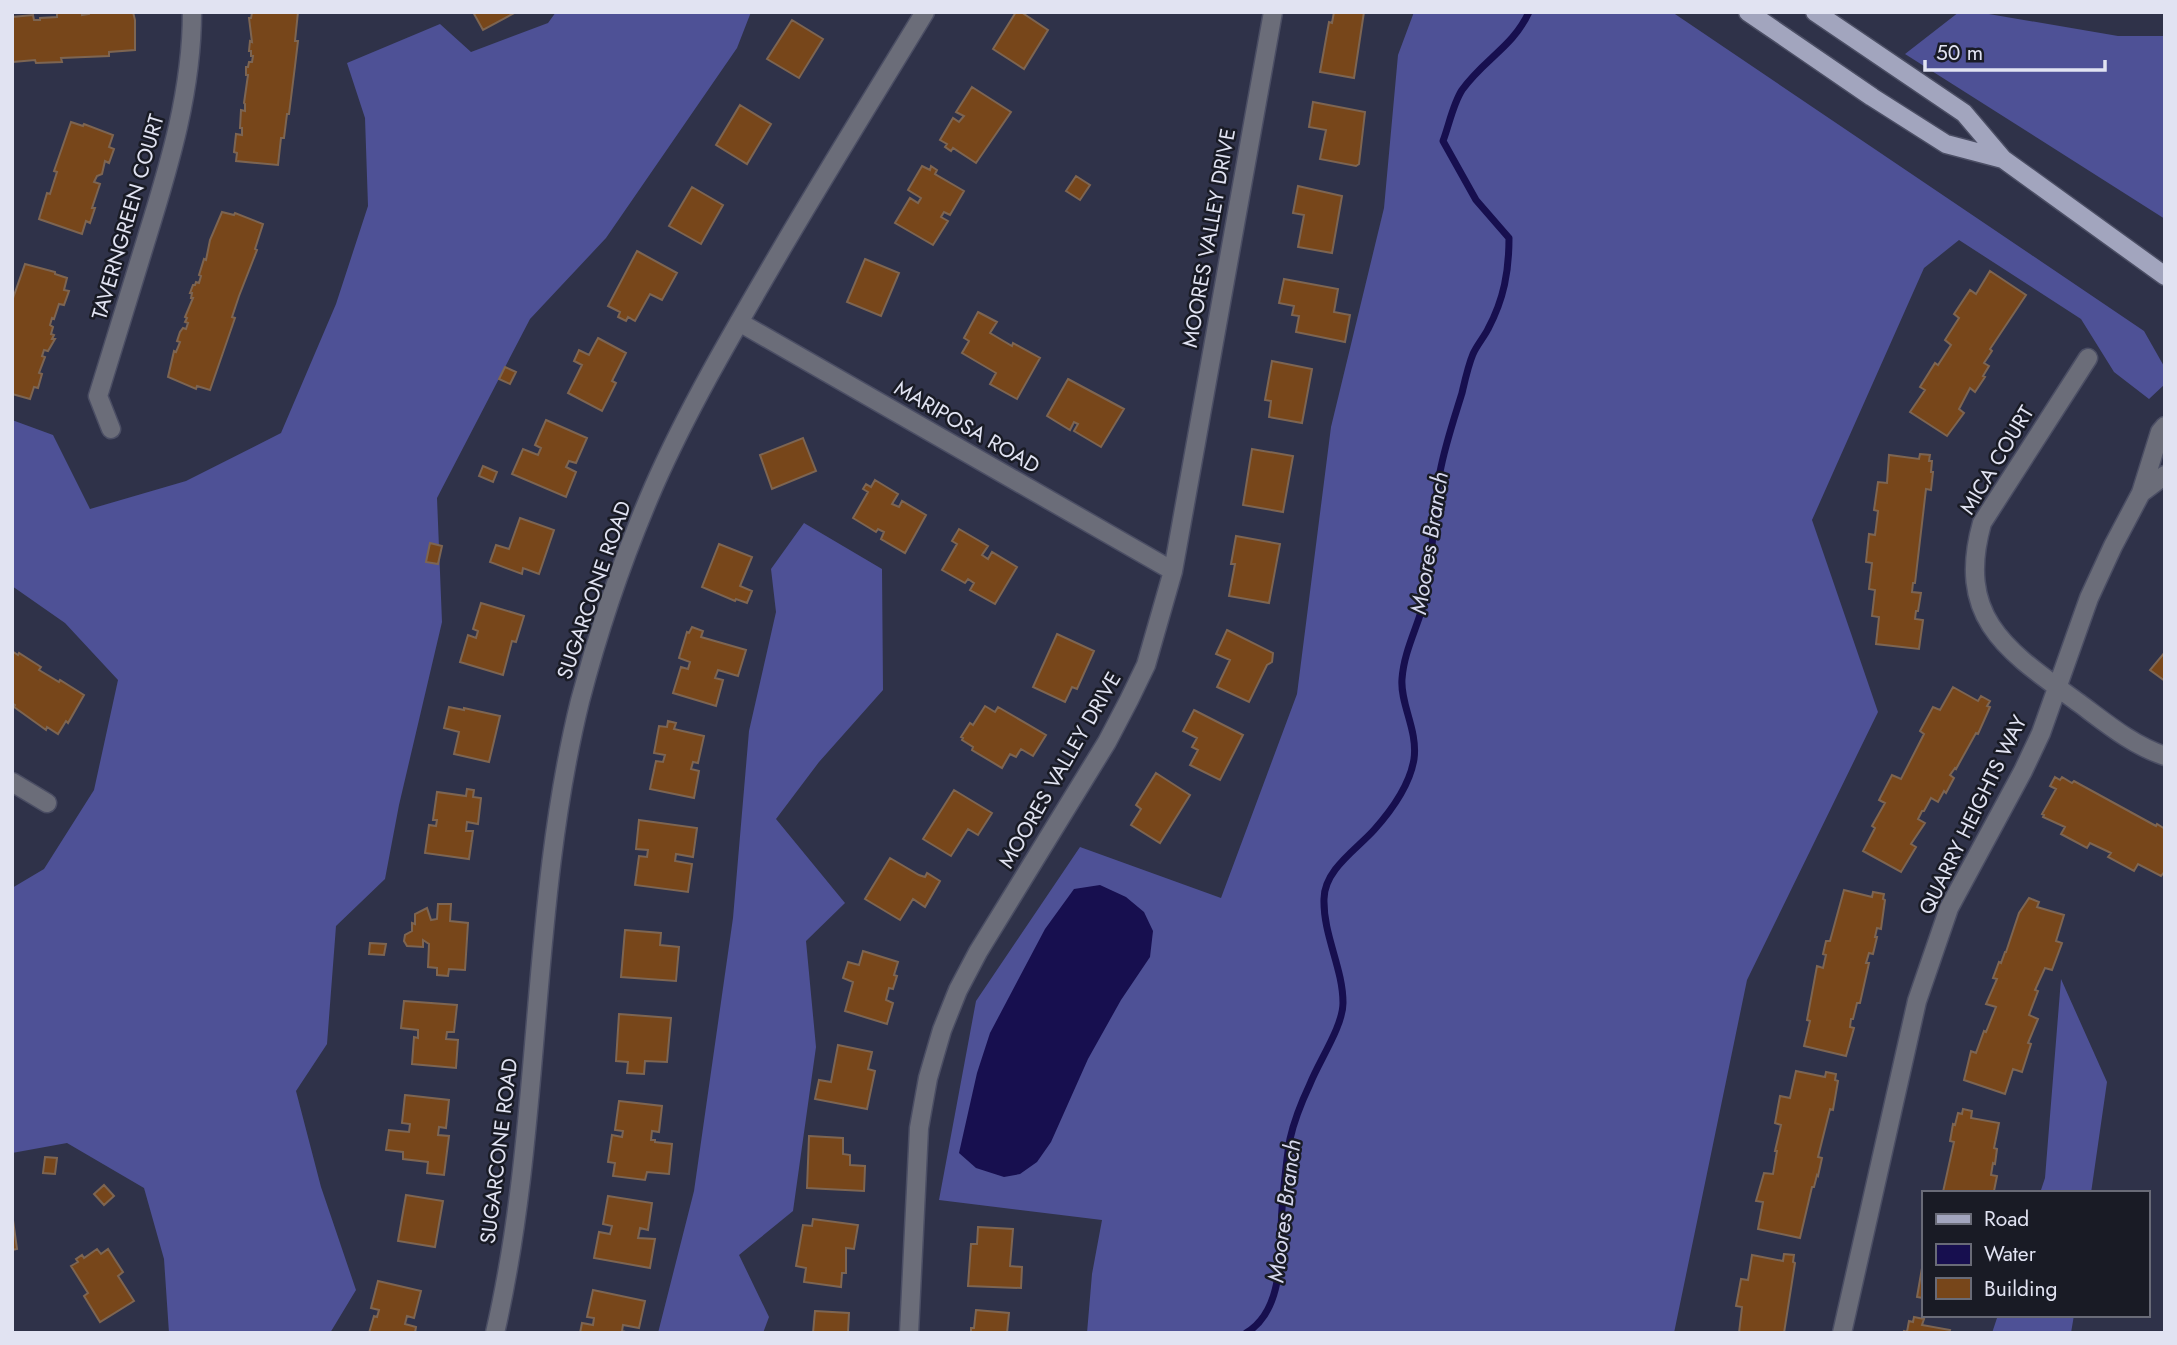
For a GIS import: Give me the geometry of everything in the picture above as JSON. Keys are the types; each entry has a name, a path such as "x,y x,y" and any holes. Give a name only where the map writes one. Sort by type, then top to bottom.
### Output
{"main road":[{"path":"1748,12 1946,144 2003,159"},
{"path":"1815,12 1964,113 2003,159 2165,276"}],"street":[{"name":"TAVERNGREEN COURT","path":"111,429 98,396 170,160 185,100 192,44 192,12"},
{"name":"SUGARCONE ROAD","path":"495,1333 516,1222 526,1142 544,932 558,816 580,703 599,631 654,486 692,407 739,322 925,12"},
{"name":"MOORES VALLEY DRIVE","path":"909,1333 919,1128 928,1078 942,1030 958,990 978,952 1107,742 1129,700 1146,665 1173,572 1272,12"},
{"name":"MARIPOSA ROAD","path":"739,322 1173,572"},
{"name":"MICA COURT","path":"2088,358 1982,523 1975,547 1973,578 1981,607 1995,632 2016,657 2125,737 2165,756"},
{"name":"QUARRY HEIGHTS WAY","path":"1842,1333 1917,1001 1933,952 1950,908 2041,733 2090,598 2141,493 2160,432 2165,426"},
{"name":"QUARRY HEIGHTS WAY","path":"2141,493 2165,475"},
{"path":"12,782 47,803"}],"shaded area":[{"path":"556,12 751,12 737,48 606,238 530,319 437,498 442,622 399,805 385,879 336,926 327,1044 296,1091 321,1187 356,1290 330,1333 169,1333 164,1259 144,1188 67,1143 12,1153 12,888 44,869 94,790 118,680 65,623 12,586 12,420 53,435 90,509 186,481 281,433 336,304 368,206 365,118 347,63 440,24 471,52 548,23"},
{"path":"1414,12 1672,12 2144,331 2165,368 2165,384 2149,399 2114,372 2081,319 1959,240 1924,268 1812,520 1878,712 1747,980 1674,1333 1087,1333 1092,1274 1102,1220 939,1200 976,1001 1080,847 1221,898 1297,694 1331,427 1384,208 1398,55"},
{"path":"1959,12 1977,12 2118,36 2165,36 2165,219 1905,54"},
{"path":"804,523 882,569 883,690 819,762 776,819 845,903 806,941 816,1047 793,1211 739,1255 769,1317 763,1333 658,1333 694,1191 733,918 749,731 776,612 771,569"},
{"path":"2061,979 2107,1082 2091,1191 2041,1191 2045,1178"},
{"path":"1997,1317 2074,1317 2071,1333 1992,1333"}],"water":[{"path":"1100,885 1126,897 1144,912 1153,931 1150,957 1121,1000 1088,1059 1051,1142 1037,1162 1020,1174 1004,1177 976,1168 959,1153 977,1073 990,1033 1045,929 1074,889"}],"building":[{"path":"68,12 82,12 82,15 89,12 133,12 135,50 109,52 109,56 61,58 62,62 36,63 35,60 12,64 12,17 33,15 34,20 40,20"},
{"path":"256,12 298,12 295,41 298,41 289,114 284,138 281,138 278,165 236,161 237,153 234,152 236,134 242,135 241,110 245,111 248,75 246,67 252,62 253,56 249,51 250,41 252,42 249,18"},
{"path":"473,12 516,12 483,30"},
{"path":"1016,12 1021,12 1048,30 1024,69 993,49"},
{"path":"1334,12 1364,12 1354,78 1320,72 1329,22 1332,23"},
{"path":"792,20 823,39 799,78 767,59"},
{"path":"972,87 1011,112 976,163 953,148 951,151 945,147 947,144 940,140 953,118 959,122 964,116 956,112"},
{"path":"1313,102 1365,112 1359,164 1356,166 1320,159 1326,130 1309,127"},
{"path":"740,105 771,124 747,164 716,145"},
{"path":"71,122 113,135 109,147 114,149 109,163 105,161 102,174 97,176 94,182 100,184 92,208 95,208 90,223 86,221 82,234 39,219 47,193 50,194 57,172 54,171"},
{"path":"922,166 930,170 931,166 937,170 935,174 964,191 950,215 944,212 941,217 948,221 933,245 895,223 910,198 918,203 921,198 908,190"},
{"path":"1076,176 1090,185 1080,200 1066,191"},
{"path":"1298,186 1342,196 1332,253 1298,247 1304,215 1293,213"},
{"path":"692,187 723,205 701,244 669,226"},
{"path":"222,212 235,213 263,224 255,249 257,250 239,296 232,317 235,318 210,390 197,386 196,389 168,377 174,351 176,352 180,342 177,341 180,332 183,328 186,329 188,323 185,322 185,317 193,298 190,293 193,285 199,283 210,240"},
{"path":"637,251 677,273 662,300 650,294 635,321 628,317 626,321 618,317 620,312 608,306"},
{"path":"865,259 899,273 881,316 847,302"},
{"path":"25,264 67,278 64,290 69,291 64,305 59,304 54,319 52,318 51,334 54,335 52,339 55,339 48,351 44,350 38,388 34,387 30,399 12,394 12,301"},
{"path":"1990,271 2026,295 1990,349 1992,351 1984,363 1989,366 1983,376 1985,377 1975,392 1970,388 1959,409 1964,413 1947,436 1910,412 1925,390 1920,387 1935,363 1938,365 1951,345 1945,340 1959,318 1954,314 1970,290 1976,294"},
{"path":"1284,279 1338,289 1334,312 1350,315 1345,342 1296,332 1299,316 1292,315 1294,306 1279,303"},
{"path":"978,312 997,322 990,333 1040,358 1017,399 990,384 996,373 962,353 969,341 964,338"},
{"path":"598,338 626,353 612,381 616,383 602,411 568,393 582,365 574,361 579,350 589,355"},
{"path":"1272,361 1312,369 1302,423 1269,417 1271,401 1265,400"},
{"path":"505,367 516,372 510,384 499,379"},
{"path":"1068,379 1124,409 1101,447 1074,431 1078,424 1074,422 1070,430 1047,416"},
{"path":"546,420 587,438 576,463 569,461 566,467 576,472 566,497 512,474 523,449 538,455 541,448 535,445"},
{"path":"803,438 816,471 772,489 760,455"},
{"path":"1252,449 1293,456 1283,512 1243,505"},
{"path":"1920,454 1930,455 1933,472 1931,490 1926,489 1912,592 1921,593 1915,619 1923,620 1919,649 1876,644 1879,617 1872,616 1875,590 1869,589 1872,563 1866,562 1869,534 1875,535 1878,511 1874,510 1878,482 1887,483 1889,455 1919,459"},
{"path":"483,466 497,472 493,482 479,476"},
{"path":"875,480 898,494 892,504 899,507 902,501 926,515 905,553 881,539 884,532 878,529 876,532 853,518 868,492 863,489 866,484 871,487"},
{"path":"520,518 554,530 539,574 523,568 522,574 490,562 496,545 509,549"},
{"path":"959,529 988,546 982,555 988,559 992,552 1017,567 995,604 970,590 974,583 968,579 965,583 942,570 957,544 952,541"},
{"path":"1236,536 1280,544 1269,603 1229,596 1235,564 1231,564"},
{"path":"430,543 442,546 438,564 426,562"},
{"path":"719,544 752,557 740,586 752,591 747,603 736,599 735,601 702,587"},
{"path":"481,603 524,616 516,642 512,641 503,675 460,662 468,635 476,638 478,631 473,629"},
{"path":"692,627 703,631 701,637 746,650 738,676 718,670 715,678 723,680 716,706 673,693 681,667 688,669 690,662 679,658 687,632 689,633"},
{"path":"1227,630 1273,653 1272,662 1267,665 1249,702 1217,687 1230,660 1216,654"},
{"path":"1057,634 1094,651 1077,689 1072,687 1065,702 1033,687"},
{"path":"12,651 41,667 39,670 84,695 68,723 66,721 58,734 47,727 46,730 14,707"},
{"path":"2165,652 2165,681 2150,670"},
{"path":"1953,687 1978,701 1981,696 1990,701 1987,706 1990,707 1978,734 1976,733 1950,775 1954,778 1946,793 1944,791 1938,802 1931,798 1922,811 1918,819 1925,823 1911,844 1916,847 1901,872 1863,851 1875,828 1872,826 1885,803 1879,800 1892,775 1901,779 1924,734 1920,731 1933,707 1940,710"},
{"path":"985,706 995,712 998,707 1046,735 1033,756 1021,749 1016,757 1010,754 1002,768 972,750 973,747 962,740 961,737 970,723 973,725"},
{"path":"449,707 500,716 489,762 454,754 459,732 444,728"},
{"path":"1194,710 1243,735 1220,780 1190,765 1198,750 1192,747 1197,738 1183,731"},
{"path":"668,721 676,723 674,729 704,736 698,763 693,762 691,769 699,771 694,798 650,789 656,761 663,762 665,755 654,753 659,726 667,727"},
{"path":"1156,773 1190,795 1160,843 1131,825 1141,809 1136,805"},
{"path":"2055,777 2060,780 2062,777 2072,783 2074,781 2165,829 2165,871 2161,876 2138,864 2134,871 2108,857 2111,853 2090,843 2087,848 2061,834 2065,827 2043,817 2042,814 2056,789 2050,786"},
{"path":"467,789 474,790 473,797 481,798 478,824 467,822 466,831 473,831 469,859 425,853 429,825 436,826 437,820 433,820 437,792 466,796"},
{"path":"954,790 992,813 978,835 968,829 951,856 923,839"},
{"path":"639,820 697,828 693,857 676,854 675,861 692,864 688,892 635,885 639,856 647,857 648,850 636,849"},
{"path":"890,858 919,875 925,877 927,873 940,881 925,907 913,899 900,920 865,899"},
{"path":"1844,890 1872,897 1873,892 1884,894 1885,900 1881,929 1877,928 1873,954 1869,953 1866,963 1869,963 1860,1003 1857,1003 1851,1019 1850,1027 1854,1028 1846,1056 1804,1046 1817,966 1823,968 1826,941 1830,941"},
{"path":"2029,898 2039,902 2037,907 2064,915 2056,941 2062,943 2052,970 2045,968 2035,990 2038,991 2029,1015 2038,1019 2028,1043 2031,1044 2022,1072 2013,1069 2005,1094 1964,1080 1971,1051 1976,1053 1996,1007 1986,1004 1997,979 1993,978 2006,952 2019,913"},
{"path":"438,904 451,904 450,921 468,923 465,970 449,969 448,976 437,975 437,968 428,967 429,944 423,940 423,947 407,946 404,941 405,935 412,931 412,923 415,924 415,914 427,908 431,920 437,919"},
{"path":"625,930 661,933 660,945 679,947 676,981 621,977"},
{"path":"370,943 386,944 384,955 369,954"},
{"path":"863,951 898,962 893,989 889,988 886,1000 893,1003 887,1024 845,1011 853,982 843,978 848,962 859,965"},
{"path":"404,1001 457,1005 454,1032 447,1032 446,1039 458,1040 456,1068 412,1064 414,1037 418,1038 418,1030 401,1028"},
{"path":"619,1014 671,1018 667,1062 645,1061 644,1074 627,1073 628,1062 616,1061"},
{"path":"838,1045 872,1052 868,1069 875,1071 867,1109 815,1099 819,1080 831,1082"},
{"path":"1796,1071 1825,1077 1826,1072 1836,1074 1835,1080 1838,1081 1833,1110 1830,1109 1818,1157 1822,1158 1818,1176 1812,1187 1800,1238 1758,1229 1763,1202 1756,1201 1764,1173 1773,1174 1781,1125 1775,1123 1780,1096 1790,1098"},
{"path":"405,1095 449,1100 446,1128 439,1127 438,1135 449,1136 444,1175 427,1173 428,1162 403,1159 403,1152 386,1150 389,1130 409,1132 410,1124 402,1123"},
{"path":"619,1101 662,1106 659,1132 652,1131 651,1140 672,1144 669,1174 647,1172 645,1180 613,1176 615,1163 608,1162 612,1135 622,1137 623,1131 615,1130"},
{"path":"1963,1109 1972,1111 1971,1118 1999,1123 1994,1148 1997,1149 1995,1164 1993,1163 1991,1175 1997,1176 1994,1191 1943,1191 1954,1142 1950,1141 1953,1124 1955,1125 1958,1113 1962,1114"},
{"path":"809,1136 843,1138 843,1154 850,1155 850,1165 865,1166 864,1191 807,1188"},
{"path":"45,1157 57,1158 55,1174 43,1173"},
{"path":"104,1185 114,1196 104,1205 94,1194"},
{"path":"406,1195 443,1201 435,1247 398,1241"},
{"path":"608,1196 652,1203 648,1230 640,1228 638,1238 655,1239 650,1268 594,1258 599,1232 610,1234 612,1226 603,1224"},
{"path":"12,1213 17,1249 12,1250"},
{"path":"813,1219 858,1225 854,1249 846,1248 846,1273 842,1273 841,1287 804,1282 806,1268 796,1266 803,1225 812,1226"},
{"path":"978,1227 1013,1229 1010,1266 1022,1267 1021,1288 968,1286 971,1244 977,1244"},
{"path":"97,1249 101,1254 108,1249 123,1272 118,1276 134,1301 100,1322 84,1296 88,1293 71,1266 78,1262 76,1259 82,1255 84,1258"},
{"path":"1784,1254 1794,1255 1784,1333 1739,1333 1742,1307 1736,1306 1741,1279 1748,1280 1752,1255 1783,1261"},
{"path":"1922,1268 1922,1298 1917,1297"},
{"path":"378,1281 421,1291 414,1318 407,1316 405,1324 416,1327 415,1333 369,1333 374,1316 377,1317 379,1310 371,1308"},
{"path":"593,1290 645,1301 639,1328 623,1325 622,1331 629,1333 580,1333 582,1323 593,1325 594,1318 587,1317"},
{"path":"976,1310 1009,1313 1007,1333 971,1333"},
{"path":"815,1311 849,1313 848,1332 854,1333 813,1333"},
{"path":"1914,1317 1924,1319 1922,1325 1950,1330 1949,1333 1903,1333 1907,1332 1909,1321 1913,1322"}],"waterway":[{"name":"Moores Branch","path":"1246,1333 1259,1322 1274,1294 1280,1259 1282,1209 1290,1139 1301,1104 1335,1033 1342,1012 1340,977 1325,912 1325,888 1335,869 1374,830 1393,806 1412,768 1415,748 1402,688 1403,668 1426,594 1440,472 1470,363 1493,318 1507,273 1509,238 1476,200 1443,141 1462,90 1515,35 1529,12"}]}
